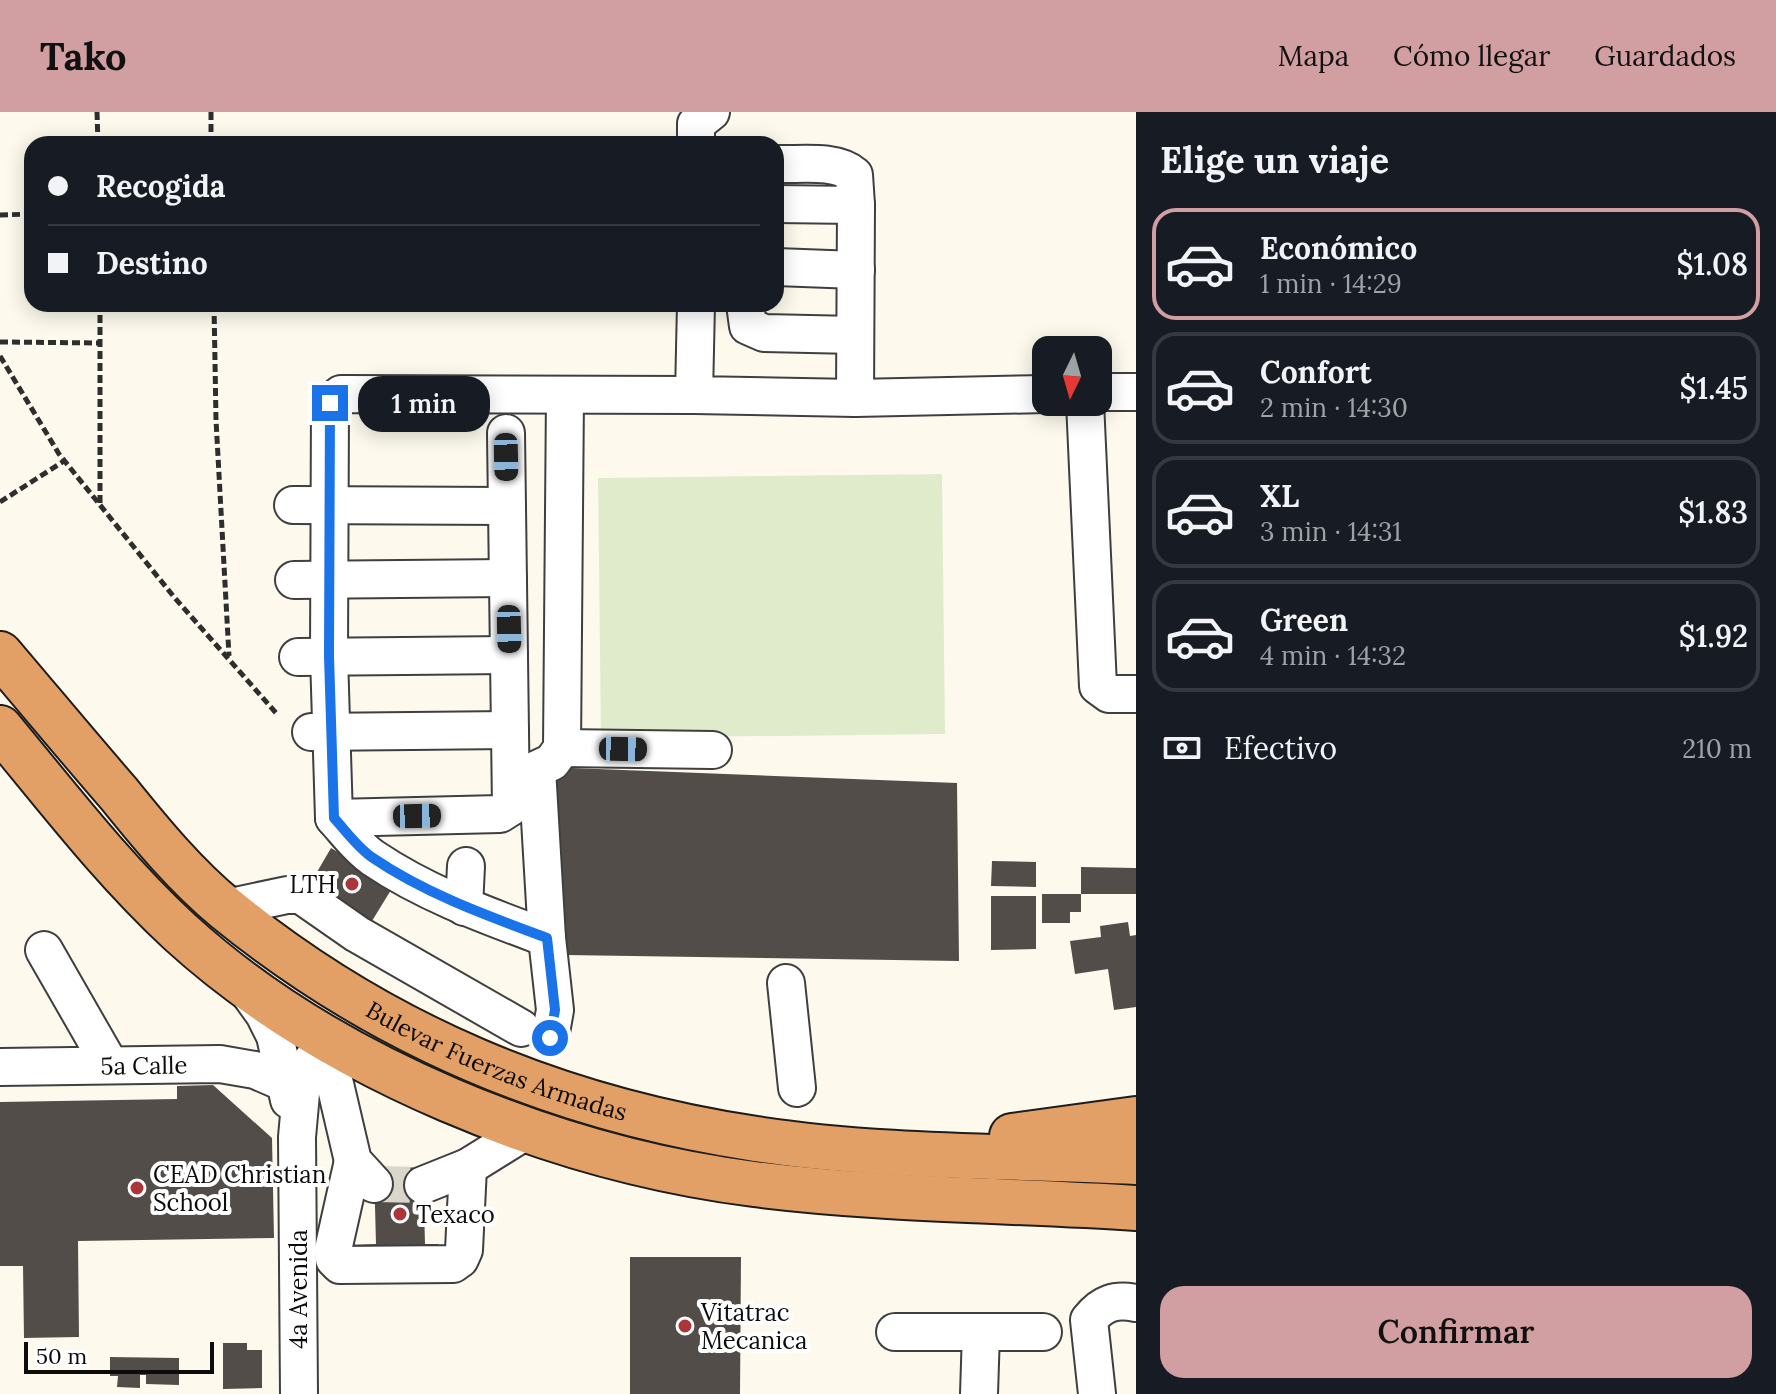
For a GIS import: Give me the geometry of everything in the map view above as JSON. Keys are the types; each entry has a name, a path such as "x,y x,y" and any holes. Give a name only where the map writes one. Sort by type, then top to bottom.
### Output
{"highway":[{"name":"Bulevar Fuerzas Armadas","path":"0,654 174,860 226,908 348,994 464,1057 580,1101 757,1139 898,1152 1136,1162"},
{"name":"Bulevar Fuerzas Armadas","path":"0,728 133,888 183,934 241,982 296,1019 449,1100 526,1131 620,1158 752,1184 825,1192 1136,1208"},
{"path":"898,1152 1136,1119"},
{"path":"1061,1203 1136,1222"}],"street":[{"path":"696,136 696,124 710,112"},
{"path":"784,164 836,166 854,175 855,398"},
{"path":"784,204 856,205"},
{"path":"784,267 856,270"},
{"path":"694,395 696,312"},
{"path":"746,312 748,326 764,333 855,335"},
{"path":"1112,392 1136,392"},
{"path":"547,938 464,907 421,886 370,856 334,818 314,656 330,581 330,403 341,394 855,398 1032,394"},
{"path":"226,908 301,895 357,934 536,1033 555,1010 547,938 537,769 552,762 562,748 565,395"},
{"path":"1086,416 1098,686 1109,694 1136,694"},
{"path":"334,818 500,814 511,807 506,433"},
{"path":"293,505 507,506"},
{"path":"294,580 508,578"},
{"path":"314,656 509,655"},
{"path":"322,732 510,730"},
{"path":"562,748 713,750"},
{"path":"464,907 466,866"},
{"path":"314,972 357,934"},
{"path":"44,950 110,1065"},
{"name":"4a Avenida","path":"241,982 264,1014 275,1036 297,1137"},
{"path":"786,983 797,1088"},
{"path":"379,1065 328,1054 364,1172 342,1210 333,1250 334,1259 340,1265 453,1264 460,1259 464,1250 468,1167"},
{"name":"4a Avenida","path":"299,1394 297,1137 303,1071 313,1059 328,1054"},
{"name":"5a Calle","path":"0,1067 220,1064 255,1070 285,1083"},
{"path":"423,1185 468,1167 526,1131"},
{"path":"298,1208 342,1210"},
{"path":"1097,1394 1089,1320 1100,1306 1121,1300 1136,1303"},
{"path":"895,1332 1043,1332"},
{"path":"979,1394 981,1332"}],"path":[{"path":"97,112 98,136"},
{"path":"211,112 211,136"},
{"path":"0,215 24,214"},
{"path":"100,312 100,505"},
{"path":"214,312 216,420 229,657"},
{"path":"0,342 100,343"},
{"path":"0,356 64,461 174,597 276,713"},
{"path":"0,502 64,461"}],"green space":[{"path":"942,474 945,734 601,738 598,478"}],"building":[{"path":"546,767 957,783 959,961 565,955"},
{"name":"LTH","path":"331,848 394,885 372,921 310,884"},
{"path":"992,861 1036,862 1036,887 991,886"},
{"path":"1081,867 1136,868 1136,894 1081,894"},
{"path":"1042,894 1081,894 1081,912 1070,912 1070,923 1042,923"},
{"path":"991,896 1036,896 1036,949 991,950"},
{"path":"1128,922 1130,936 1136,935 1136,1007 1114,1010 1108,969 1075,974 1070,941 1101,937 1100,926"},
{"name":"CEAD Christian School","path":"213,1085 272,1138 274,1238 78,1241 79,1337 24,1338 23,1266 0,1266 0,1102 177,1099 177,1086"},
{"name":"Texaco","path":"423,1167 425,1244 438,1244 438,1258 346,1259 346,1245 376,1244 374,1169"},
{"name":"Vitatrac Mecanica","path":"630,1257 741,1257 740,1394 630,1394"},
{"path":"223,1343 247,1343 247,1350 262,1350 262,1388 223,1389"},
{"path":"110,1357 179,1358 179,1385 146,1384 146,1375 140,1375 140,1388 117,1387 118,1376 110,1376"}],"tunnel":[{"path":"374,1184 423,1185"}],"place":[{"name":"LTH","path":"352,884"},
{"name":"CEAD Christian School","path":"137,1188"},
{"name":"Texaco","path":"400,1214"},
{"name":"Vitatrac Mecanica","path":"685,1326"}],"route":[{"path":"330,403 329,656 334,818 370,856 421,886 464,907 547,938 555,1010 550,1038"}]}
